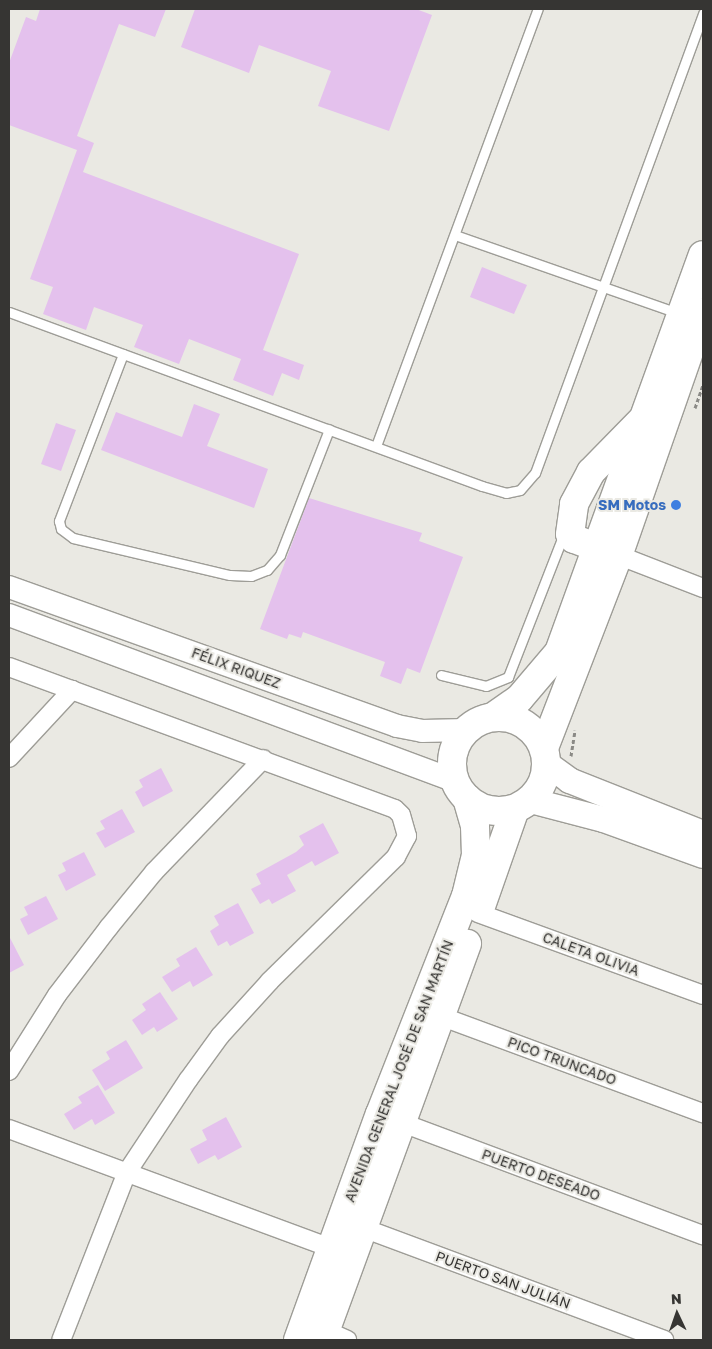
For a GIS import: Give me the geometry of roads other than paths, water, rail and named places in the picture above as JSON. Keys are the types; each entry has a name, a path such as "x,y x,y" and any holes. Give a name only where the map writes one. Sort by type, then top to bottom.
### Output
{"highway":[{"name":"AVENIDA GENERAL JOSÉ DE SAN MARTÍN","path":"430,1012 478,913 523,804 542,783 545,756 584,541 695,316 700,272"},
{"name":"AVENIDA GENERAL JOSÉ DE SAN MARTÍN","path":"321,1335 352,1224 430,1012 475,863 475,826 461,789 453,756 467,730 493,717 519,699 559,652 584,541 695,316"},
{"path":"584,541 591,472 644,418"},
{"path":"493,717 524,724 545,756"},
{"path":"461,789 489,810 523,804"},
{"name":"AVENIDA GENERAL JOSÉ DE SAN MARTÍN","path":"321,1335 320,1282 331,1248 352,1224"}],"main road":[{"path":"545,756 569,780 703,833"},
{"path":"523,804 588,814 703,856"}],"street":[{"path":"584,541 703,588"},
{"name":"FÉLIX RIQUEZ","path":"9,587 397,726 422,731 467,730"},
{"path":"9,615 461,789"},
{"path":"9,667 395,809 406,825 404,848 317,933 220,1036 127,1172 61,1340"},
{"path":"9,758 72,690"},
{"path":"9,1071 57,995 109,927 154,872 262,759"},
{"name":"CALETA OLIVIA","path":"478,913 703,995"},
{"name":"PICO TRUNCADO","path":"430,1012 703,1113"},
{"name":"PUERTO DESEADO","path":"390,1119 703,1235"},
{"path":"9,1129 331,1248"},
{"name":"PUERTO SAN JULIÁN","path":"352,1224 664,1340"}],"lane":[{"path":"376,446 538,9"},
{"path":"9,312 482,486 506,493 520,490 535,473 703,13"},
{"path":"454,235 604,288 695,316"},
{"path":"123,354 59,521 61,529 74,538 230,575 251,576 267,570 280,555 329,429"},
{"path":"441,674 486,686 508,677 584,541"}],"place":[{"name":"SM Motos","path":"676,505"}]}
